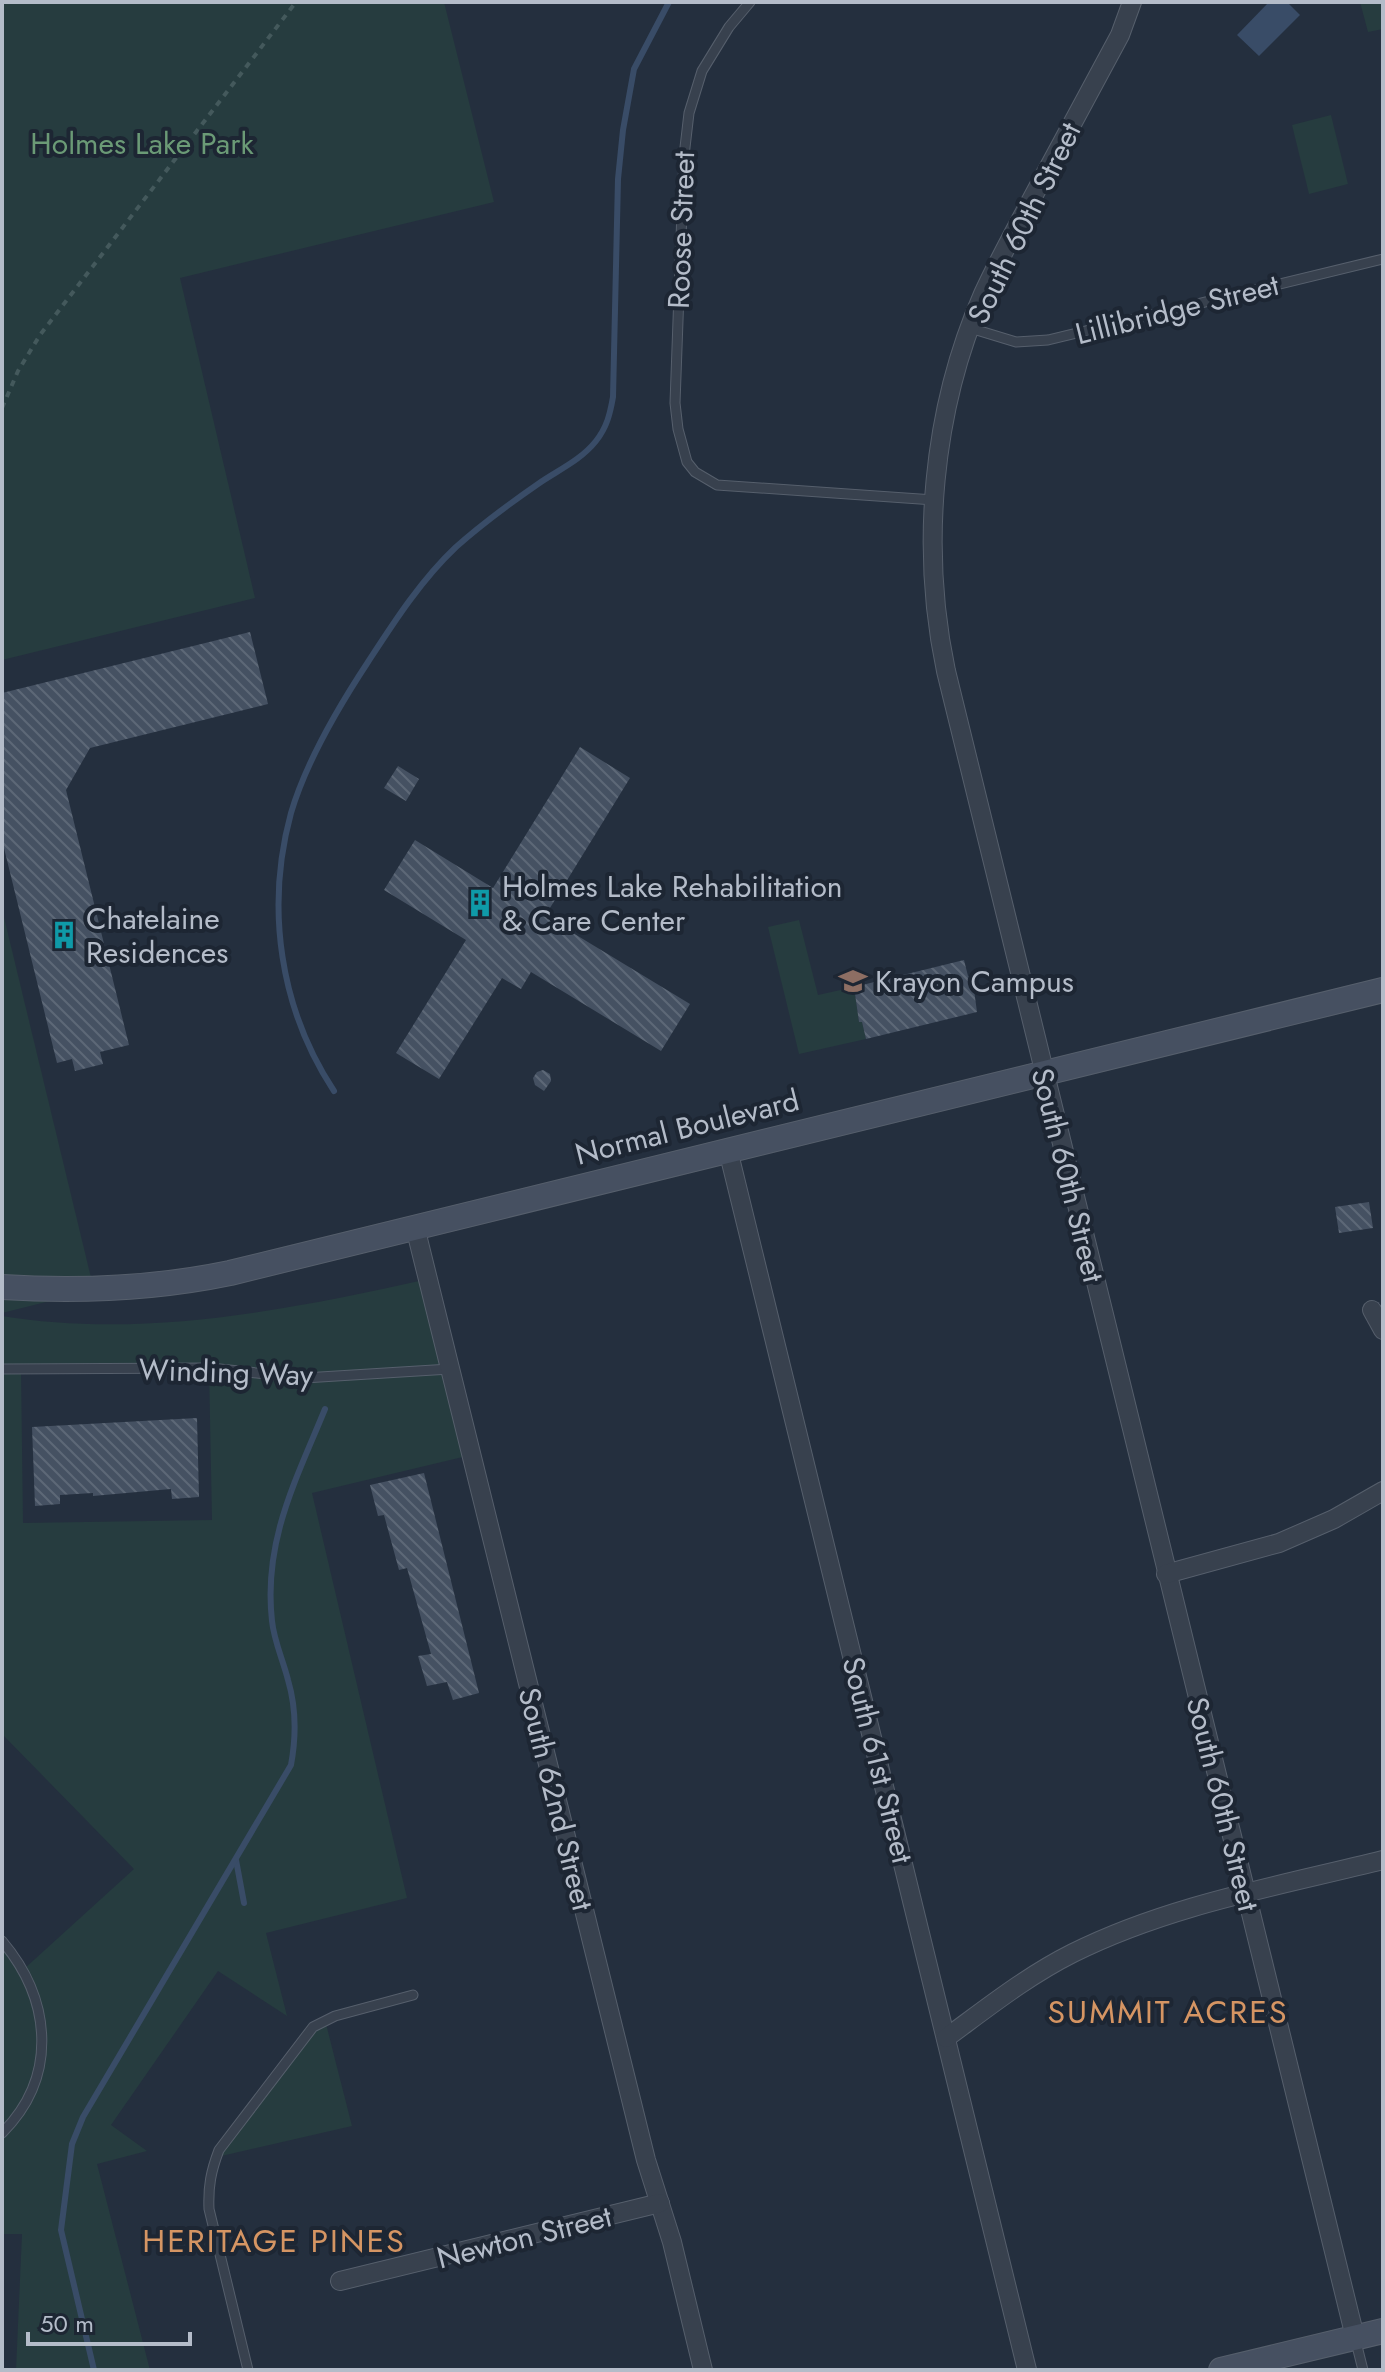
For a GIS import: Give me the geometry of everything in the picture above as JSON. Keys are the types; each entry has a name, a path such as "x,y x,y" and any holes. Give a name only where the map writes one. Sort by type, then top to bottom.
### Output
{"main road":[{"name":"Normal Boulevard","path":"2,1287 108,1290 170,1284 230,1273 1383,990"},
{"path":"1221,2370 1383,2331"}],"street":[{"name":"South 60th Street","path":"1132,2 1120,35 996,267 970,328 948,410 934,500 933,573 940,645 1355,2337"},
{"name":"South 61st Street","path":"728,1150 1027,2370"},
{"name":"South 62nd Street","path":"415,1227 646,2160 703,2370"},
{"path":"1372,1310 1383,1330"},
{"path":"1166,1574 1279,1543 1334,1519 1383,1491"},
{"path":"946,2038 1024,1981 1120,1931 1171,1913 1383,1860"},
{"name":"Newton Street","path":"340,2281 660,2203"}],"lane":[{"name":"Roose Street","path":"750,2 729,27 702,71 685,135 675,403 682,453 695,472 717,485 934,500"},
{"name":"Lillibridge Street","path":"970,328 1016,342 1048,340 1383,259"},
{"name":"Winding Way","path":"2,1369 210,1368 304,1378 450,1369"},
{"path":"2,1941 19,1961 32,1985 42,2031 41,2059 34,2085 22,2109 2,2133"},
{"path":"248,2370 209,2209 209,2178 219,2150 313,2027 335,2016 413,1995"},
{"name":"South 60th Street","path":"1355,2337 1363,2370"}],"path":[{"path":"2,408 18,371 40,335 296,2"}],"green space":[{"name":"Holmes Lake Park","path":"2,2 444,2 494,202 180,278 255,598 2,660"},
{"path":"1360,2 1383,2 1383,29 1368,32"},
{"path":"1331,115 1348,184 1309,194 1292,125"},
{"path":"2,909 94,1290 2,1313"},
{"path":"799,920 818,995 854,987 859,1022 862,1022 866,1039 799,1054 768,927"},
{"path":"428,1279 471,1455 312,1493 407,1898 266,1933 287,2016 218,1971 111,2125 147,2151 97,2164 150,2370 16,2370 22,2234 2,2234 2,2133 5,2130 2,2124 2,1941 24,1969 134,1869 2,1734 2,1316 55,1322 162,1323 269,1310","holes":["209,1368 212,1520 23,1523 21,1369"]},
{"path":"325,2020 352,2126 217,2157 293,2050"}],"water":[{"path":"1269,2 1287,2 1300,15 1259,56 1237,35"}],"building":[{"name":"Chatelaine Residences","path":"250,632 268,704 90,748 66,790 129,1045 100,1052 103,1064 75,1071 72,1059 57,1063 2,840 2,693"},
{"name":"Holmes Lake Rehabilitation & Care Center","path":"580,747 630,778 545,916 690,1004 661,1051 531,972 521,989 502,978 439,1079 396,1053 466,940 384,890 415,840 493,888"},
{"path":"398,766 419,779 406,801 384,788"},
{"name":"Krayon Campus","path":"964,960 968,976 972,975 977,1012 866,1039 862,1022 859,1022 854,987"},
{"path":"543,1070 550,1074 551,1081 544,1091 535,1085 533,1078"},
{"path":"1369,1202 1373,1228 1339,1233 1335,1207"},
{"path":"197,1418 199,1497 172,1499 171,1489 93,1496 93,1493 60,1495 60,1504 35,1506 32,1427"},
{"path":"424,1473 479,1693 453,1700 447,1682 427,1686 418,1656 431,1654 407,1568 399,1570 384,1515 378,1516 370,1485"}],"waterway":[{"path":"334,1091 301,1026 282,957 279,885 291,813 314,754 335,716 420,587 443,560 476,530 583,454 596,441 605,425 613,397 618,179 623,130 634,69 669,2"},
{"path":"94,2370 61,2230 72,2144 83,2117 291,1765 294,1712 291,1690 273,1628 272,1564 284,1512 325,1409"},
{"path":"236,1860 244,1903"}],"place":[{"name":"Holmes Lake Rehabilitation & Care Center","path":"480,903"},
{"name":"Chatelaine Residences","path":"64,935"},
{"name":"Krayon Campus","path":"853,981"}],"district":[{"name":"SUMMIT ACRES","path":"1168,2012"},
{"name":"HERITAGE PINES","path":"274,2241"}]}
